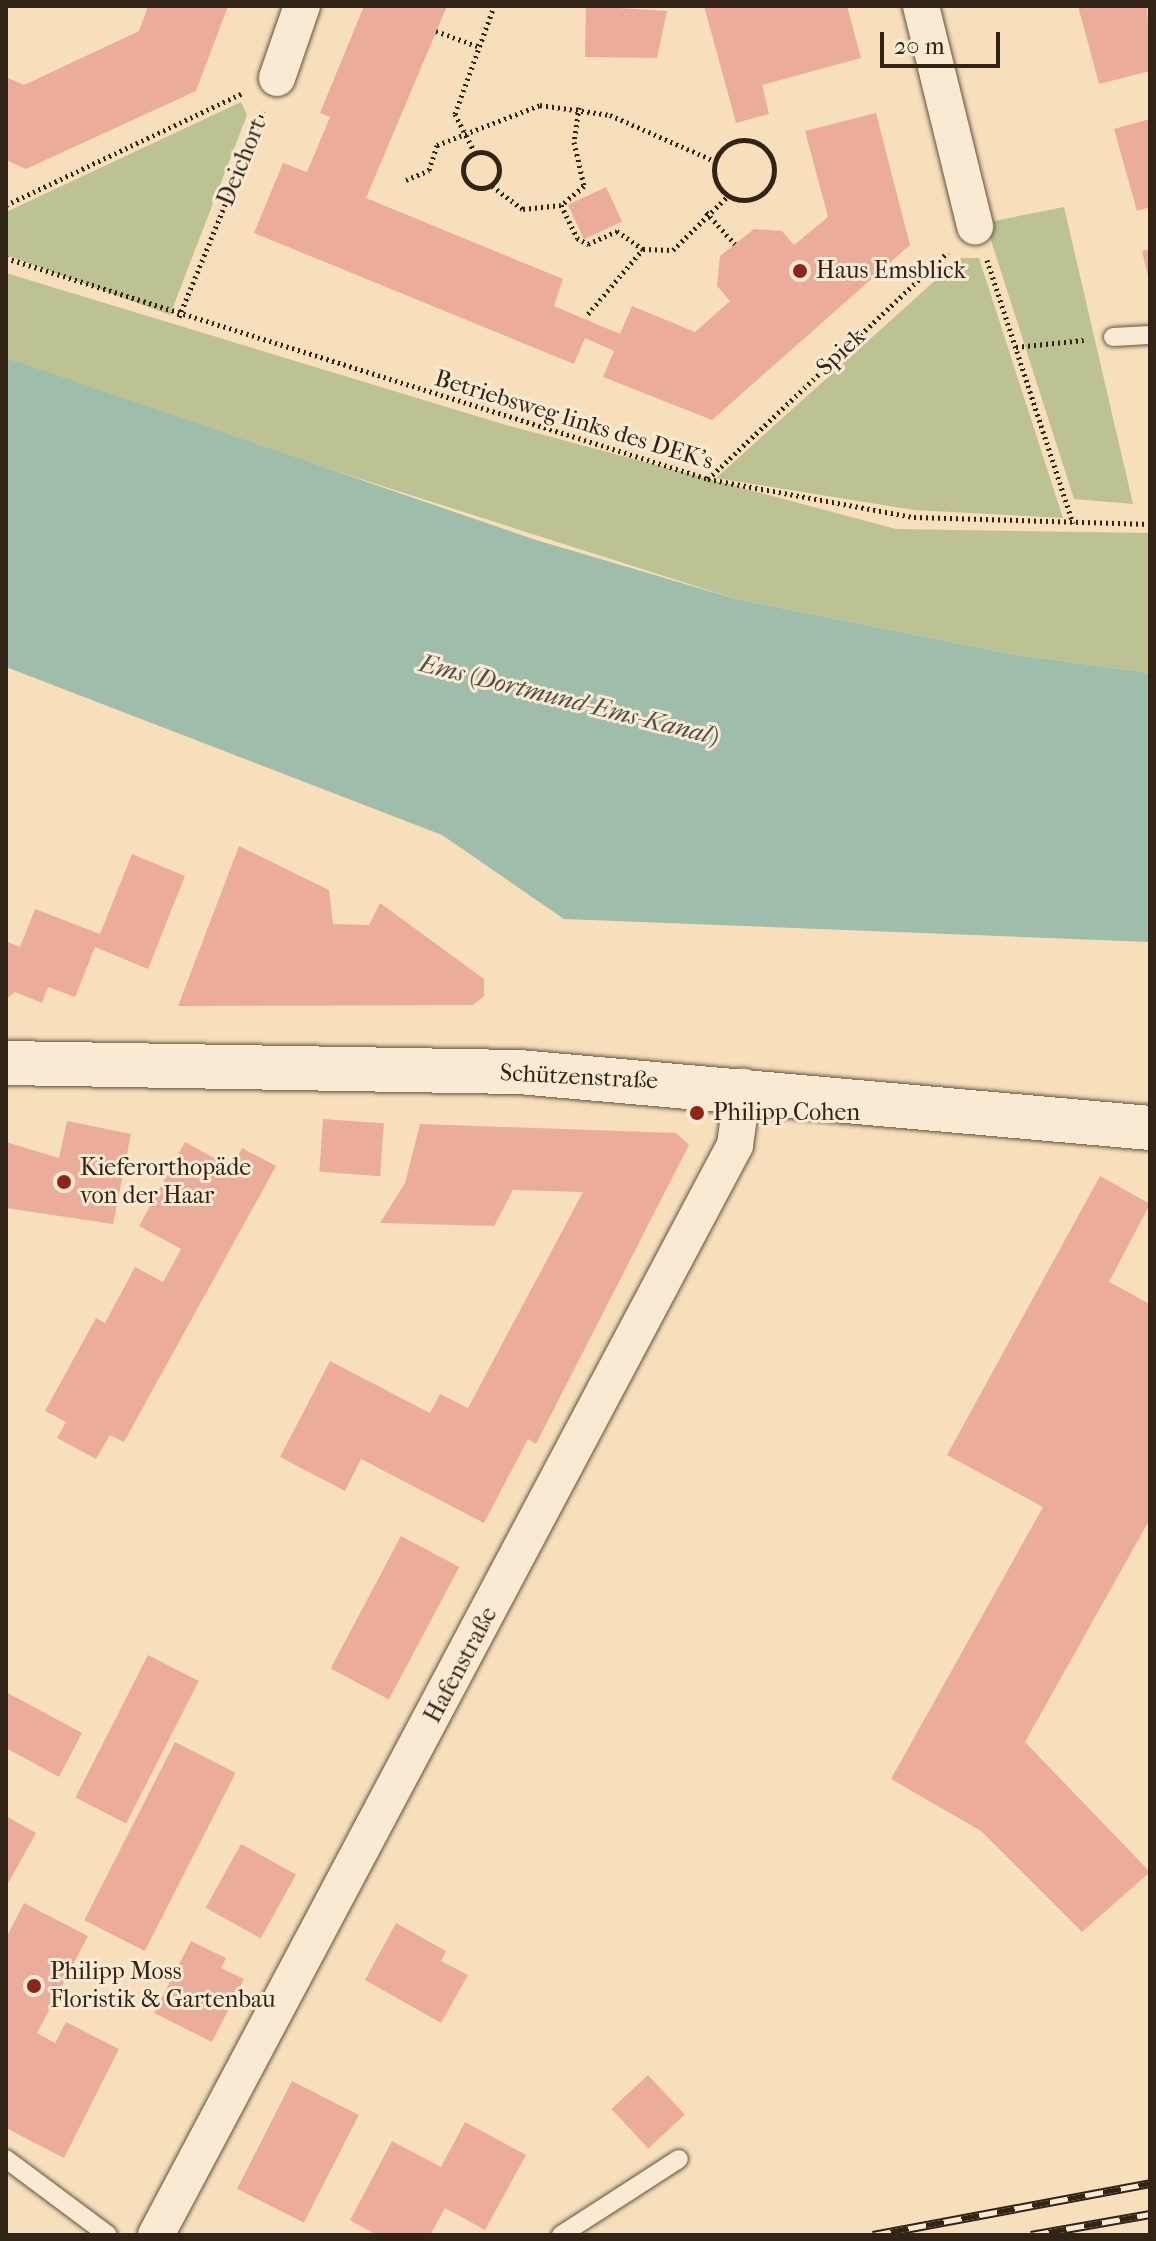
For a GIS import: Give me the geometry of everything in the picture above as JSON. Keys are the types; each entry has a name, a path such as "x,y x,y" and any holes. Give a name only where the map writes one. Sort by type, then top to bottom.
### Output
{"street":[{"path":"277,78 302,6"},
{"path":"921,6 975,226"},
{"name":"Schützenstraße","path":"6,1063 519,1072 743,1087 1150,1128"},
{"name":"Hafenstraße","path":"156,2235 735,1145 743,1087"}],"lane":[{"path":"1113,337 1150,335"},
{"path":"6,2159 108,2235"},
{"path":"561,2235 679,2159"}],"path":[{"path":"492,186 496,159 475,153 455,114 477,46 494,6"},
{"path":"436,31 477,46"},
{"path":"6,205 277,78"},
{"name":"Deichort","path":"179,317 277,78"},
{"path":"406,180 429,170 437,145 540,105 579,107 715,161"},
{"path":"492,186 523,209 561,205 584,186 574,142 579,107"},
{"path":"744,140 762,146 772,162 766,190 748,199 728,196 716,181 715,161 726,145 744,140"},
{"path":"475,153 465,161 465,179 480,189 492,186"},
{"path":"561,205 577,238 588,244 617,231 643,249 673,250 706,212 728,196"},
{"path":"706,212 735,244"},
{"path":"975,226 1073,523"},
{"name":"Spiek","path":"708,479 975,226"},
{"path":"588,314 643,249"},
{"name":"Betriebsweg links des DEK's","path":"6,258 179,317 708,479 914,517 1150,524"},
{"path":"1016,347 1113,337"}],"green space":[{"path":"241,102 247,115 170,315 6,255 6,212"},
{"path":"1064,207 1133,504 1074,499 989,234 994,221"},
{"path":"960,258 979,258 1063,518 914,510 716,478"},
{"path":"6,273 506,425 896,529 1150,533 1150,673 1017,655 736,599 188,424 6,358"}],"water":[{"name":"Ems (Dortmund-Ems-Kanal)","path":"6,358 536,540 736,599 1017,655 1150,673 1150,942 564,919 442,835 6,667"}],"building":[{"path":"148,6 228,6 196,91 26,169 6,160 6,77 24,85 139,31"},
{"path":"364,6 447,6 366,198 563,279 554,306 620,334 632,306 695,332 730,301 717,286 720,256 754,229 782,231 794,245 828,217 805,131 876,113 910,245 712,420 603,377 614,351 585,338 574,364 254,233 283,163 307,172 330,117 320,113"},
{"path":"586,6 667,11 657,58 585,57"},
{"path":"704,6 847,6 861,58 762,85 769,114 736,123"},
{"path":"1078,6 1147,6 1150,71 1099,84"},
{"path":"1150,119 1150,207 1137,211 1114,129"},
{"path":"606,187 622,221 584,239 568,205"},
{"path":"1150,249 1150,279 1149,280 1142,251"},
{"path":"239,846 329,890 333,924 369,925 380,903 484,979 484,996 473,1005 178,1006"},
{"path":"132,854 185,876 148,969 95,947 75,997 48,987 42,1003 15,992 6,999 6,941 20,947 35,909 100,934"},
{"path":"323,1119 384,1123 380,1176 319,1172"},
{"name":"Kieferorthopäde von der Haar","path":"67,1121 131,1134 113,1224 6,1208 6,1142 59,1158"},
{"path":"420,1124 676,1133 689,1145 536,1444 528,1439 484,1523 361,1459 345,1491 280,1457 330,1361 430,1413 440,1394 468,1408 583,1192 513,1190 494,1226 380,1223 405,1183"},
{"path":"185,1142 232,1168 242,1148 276,1166 124,1442 110,1435 96,1459 57,1438 66,1422 45,1411 96,1318 105,1323 135,1267 163,1282 181,1249 139,1226"},
{"path":"1100,1176 1150,1204 1109,1282 1150,1304 1150,1519 1025,1742 1150,1872 1082,1932 981,1831 891,1779 1043,1507 947,1455"},
{"path":"401,1536 459,1567 389,1699 331,1668"},
{"path":"148,1655 199,1681 126,1823 75,1798"},
{"path":"6,1692 82,1733 59,1777 6,1748"},
{"path":"175,1742 236,1773 145,1951 84,1920"},
{"path":"6,1816 36,1833 6,1887"},
{"path":"241,1844 296,1875 261,1938 206,1908"},
{"path":"24,1903 88,1936 37,2033 55,2043 66,2022 119,2049 64,2158 6,2128 6,1938"},
{"path":"396,1923 446,1951 441,1961 468,1975 441,2023 365,1980"},
{"path":"191,1941 226,1958 221,1968 244,1979 212,2042 154,2013"},
{"path":"648,2075 685,2114 648,2149 611,2109"},
{"path":"292,2081 359,2115 304,2223 237,2189"},
{"path":"465,2122 526,2155 485,2230 445,2208 430,2235 377,2235 350,2220 392,2141 441,2167"}],"railway":[{"path":"873,2235 1150,2183"},
{"path":"1031,2235 1150,2214"}],"place":[{"name":"Haus Emsblick","path":"800,271"},
{"name":"Philipp Cohen","path":"697,1113"},
{"name":"Kieferorthopäde von der Haar","path":"64,1182"},
{"name":"Philipp Moss Floristik & Gartenbau","path":"34,1986"}]}
